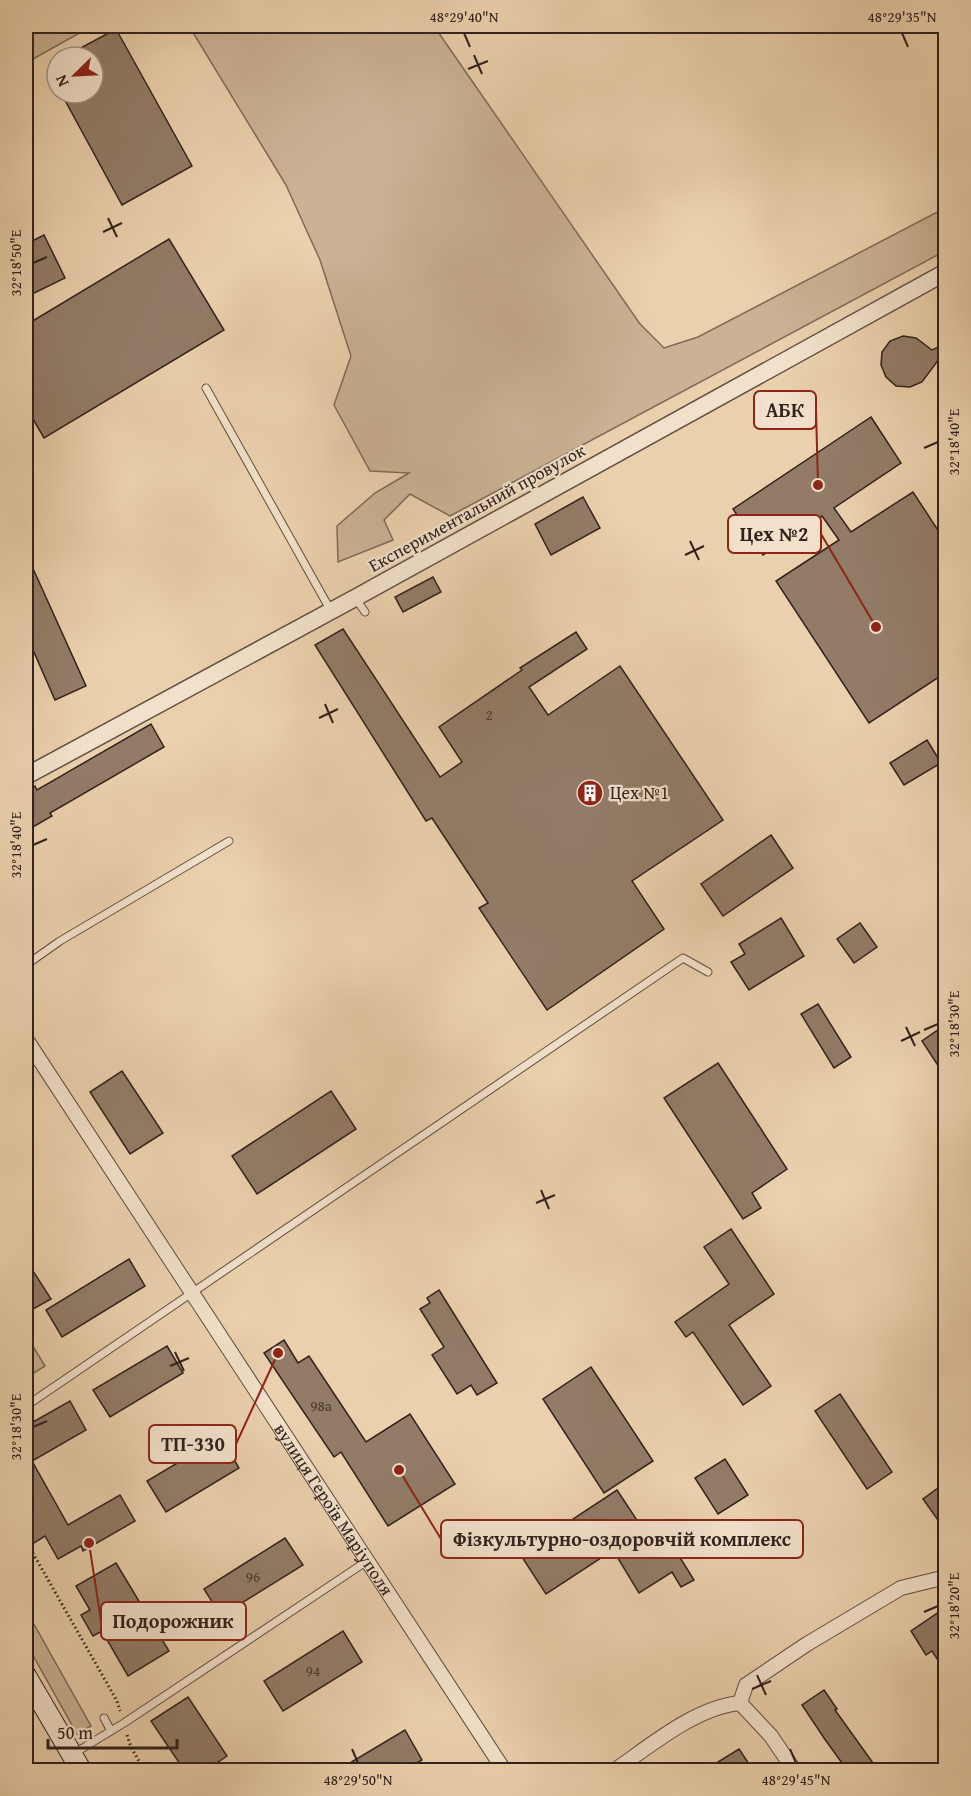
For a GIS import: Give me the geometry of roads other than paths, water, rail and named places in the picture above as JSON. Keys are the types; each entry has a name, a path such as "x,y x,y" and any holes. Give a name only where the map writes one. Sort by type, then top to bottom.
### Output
{"main road":[{"path":"26,1676 76,1763"}],"street":[{"name":"Експериментальний провулок","path":"26,776 355,598 945,272"},
{"name":"вулиця Героїв Маріуполя","path":"26,1039 504,1770"},
{"path":"740,1702 746,1685 807,1644 901,1588 945,1577"},
{"path":"615,1770 696,1717 726,1704 740,1702"},
{"path":"740,1702 771,1736 794,1770"}],"lane":[{"path":"206,388 331,611"},
{"path":"355,598 365,612"},
{"path":"26,965 60,941 229,841"},
{"path":"26,1406 683,958 708,972"},
{"path":"76,1763 111,1731 368,1560"},
{"path":"104,1718 111,1731"}],"place":[{"name":"АБК","path":"818,485"},
{"name":"Цех №2","path":"876,627"},
{"name":"Цех №1","path":"590,793"},
{"name":"ТП-330","path":"278,1353"},
{"name":"Фізкультурно-оздоровчій комплекс","path":"399,1470"},
{"name":"Подорожник","path":"89,1543"}]}
